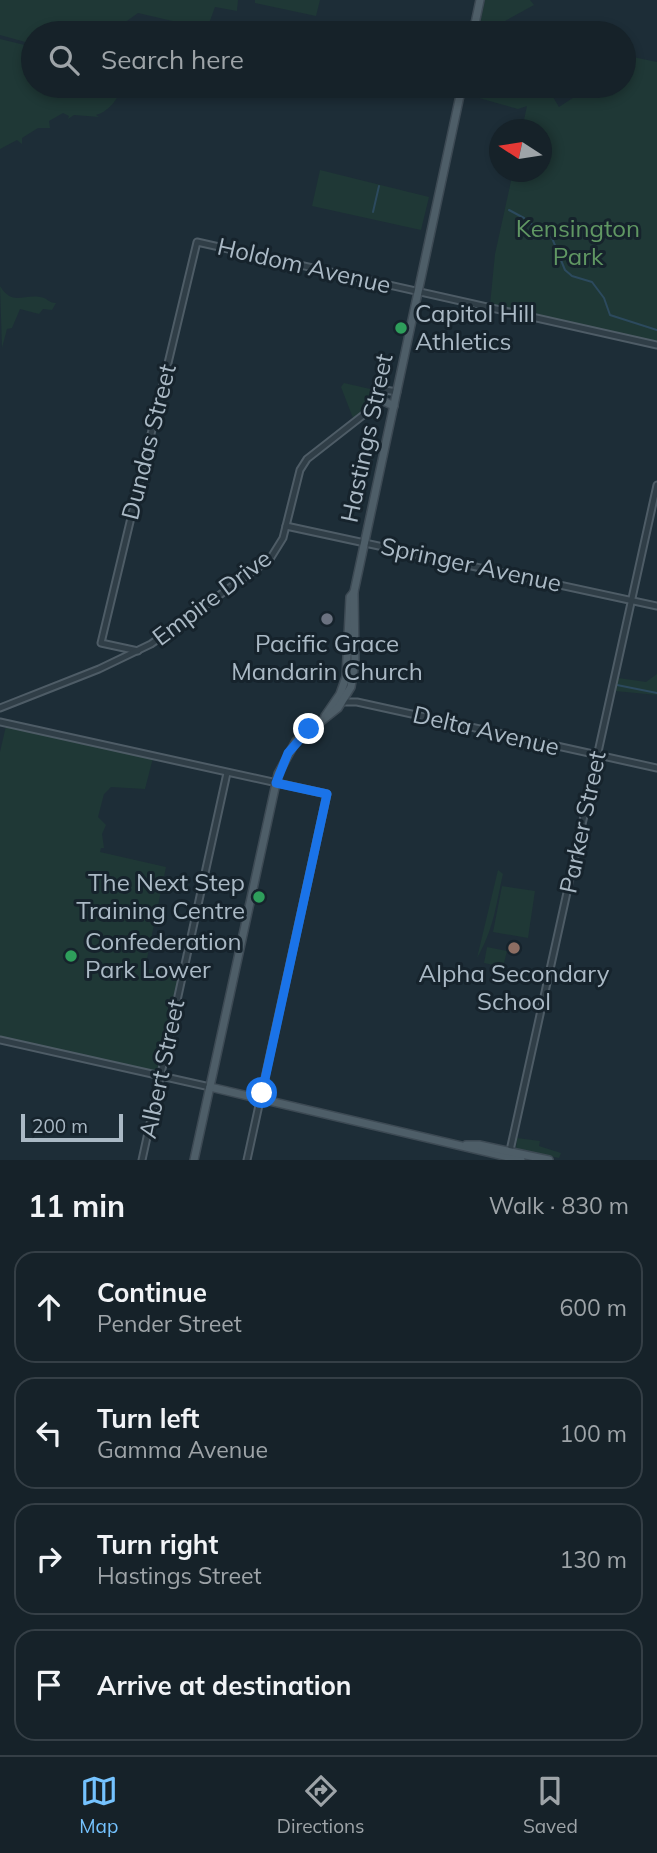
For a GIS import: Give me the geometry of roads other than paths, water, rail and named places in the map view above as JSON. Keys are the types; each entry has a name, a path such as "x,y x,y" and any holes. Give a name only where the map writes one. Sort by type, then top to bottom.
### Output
{"main road":[{"path":"476,21 480,0"},
{"name":"Hastings Street","path":"194,1160 276,783 292,747 325,716 340,694 346,677 349,610 459,98"},
{"path":"381,400 394,406"},
{"name":"Hastings Street","path":"325,716 331,715 348,694 355,668 354,592"},
{"path":"210,1087 465,1145 479,1145 521,1160"},
{"path":"509,1156 549,1160"}],"street":[{"name":"Holdom Avenue","path":"197,242 657,345"},
{"name":"Dundas Street","path":"138,651 101,643 197,242"},
{"path":"381,400 384,390 397,392"},
{"name":"Empire Drive","path":"0,708 138,651 270,559 278,549 297,478 307,459 381,400"},
{"name":"Parker Street","path":"509,1156 657,485"},
{"name":"Springer Avenue","path":"286,526 657,606"},
{"name":"Delta Avenue","path":"348,694 357,702"},
{"name":"Delta Avenue","path":"343,702 357,702 657,768"},
{"path":"0,722 327,794 247,1160"},
{"name":"Albert Street","path":"142,1160 227,773"},
{"path":"0,1040 210,1087"}],"waterway":[{"path":"373,212 379,186"},
{"path":"509,210 524,218"},
{"path":"530,223 552,238 565,270 572,276 592,282 604,298 610,315 657,330"},
{"path":"617,685 657,693"}],"place":[{"name":"Capitol Hill Athletics","path":"401,328"},
{"name":"Pacific Grace Mandarin Church","path":"327,619"},
{"name":"The Next Step Training Centre","path":"259,897"},
{"name":"Alpha Secondary School","path":"514,948"},
{"name":"Confederation Park Lower","path":"71,956"}],"park label":[{"name":"Kensington Park","path":"578,243"}]}
